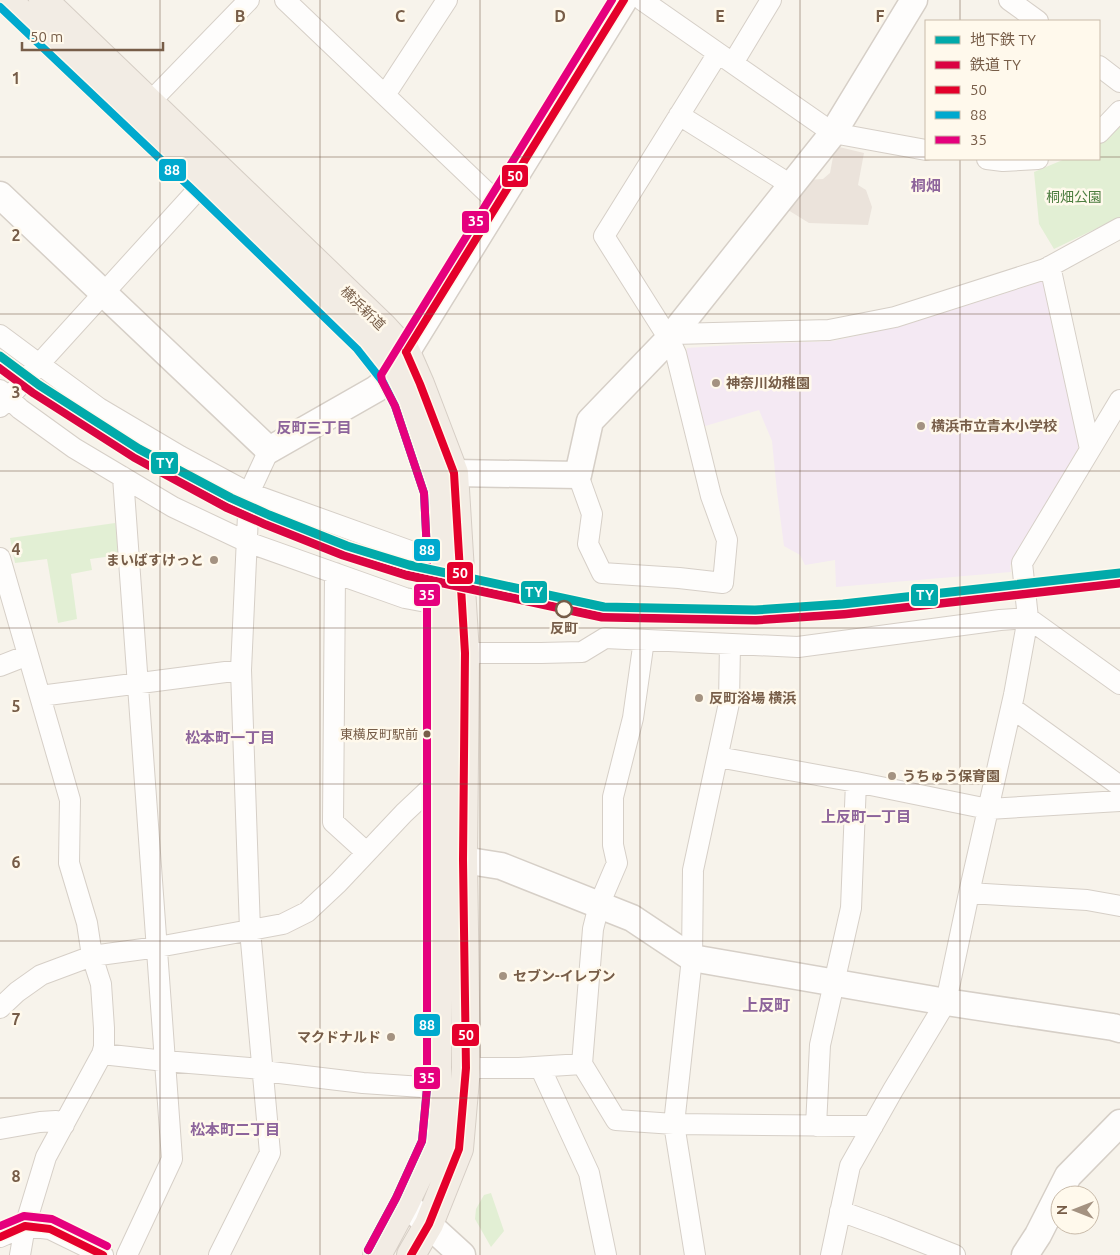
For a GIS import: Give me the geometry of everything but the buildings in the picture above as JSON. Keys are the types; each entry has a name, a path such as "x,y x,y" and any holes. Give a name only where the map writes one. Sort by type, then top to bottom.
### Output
{"highway":[{"name":"横浜新道","path":"43,0 382,326 406,352 454,473 465,653 463,860 466,1068 458,1149 422,1244"},
{"name":"横浜新道","path":"6,7 202,185 364,342 391,377 404,402 434,490 437,552 437,1088 432,1143 402,1211 378,1255"}],"street":[{"path":"150,102 249,0"},
{"path":"285,0 498,204"},
{"path":"385,95 446,0"},
{"path":"219,1255 270,1153 250,930 241,670 249,493 269,450 376,389 391,377 624,0"},
{"path":"642,0 833,133 925,150"},
{"path":"771,0 679,115 604,236 671,337 711,496 727,540 723,583 602,573 588,544 592,514 578,475 590,421 671,337 833,133 914,0"},
{"path":"1009,0 1037,20"},
{"path":"1100,67 1120,82"},
{"path":"1100,132 1120,111"},
{"path":"679,115 791,186"},
{"path":"996,160 1020,160"},
{"path":"202,185 38,364 3,398 74,448 173,507 247,542 405,598 437,604"},
{"path":"0,195 269,450"},
{"path":"671,337 829,330 896,317 1045,269 1120,228"},
{"path":"1050,266 1090,449"},
{"path":"0,335 99,408 180,456 249,493 413,552 437,552"},
{"path":"831,1255 850,1166 946,1002 1012,708 1028,618 1022,563 1120,400"},
{"path":"454,473 578,475"},
{"path":"123,477 172,1159 127,1255"},
{"path":"0,558 70,800 69,863 86,923 92,956 101,984 104,1028 104,1048 102,1054 46,1157 25,1226 20,1255"},
{"path":"335,573 333,822 366,852"},
{"path":"465,653 582,652 606,638 798,647 1000,620 1028,618 1120,684"},
{"path":"644,640 633,718 613,797 613,845 617,863 599,905 593,929 582,1064 616,1120 674,1124 873,1126"},
{"path":"695,1255 674,1124 692,958 693,870 729,703 730,644"},
{"path":"0,666 28,655"},
{"path":"40,696 241,670"},
{"path":"1012,708 1120,786"},
{"path":"718,757 856,782 988,809 1120,801"},
{"path":"0,1008 16,992 41,975 92,956 158,947 283,924 307,912 437,782"},
{"path":"816,1126 820,1045 851,908 856,782"},
{"path":"463,860 501,866 632,918 692,958 946,1002 1113,1027 1120,1030"},
{"path":"969,893 1087,900 1120,906"},
{"path":"102,1054 263,1070 363,1083 437,1088"},
{"path":"466,1068 519,1068 582,1064"},
{"path":"540,1067 589,1173 606,1255"},
{"path":"0,1129 40,1122 56,1122 64,1125"},
{"path":"1024,1255 1038,1235 1068,1176 1120,1123"},
{"path":"402,1211 422,1244 462,1255"},
{"path":"840,1211 955,1255"},
{"path":"0,1237 25,1226 50,1229 103,1255"}],"shaded area":[{"path":"835,146 864,153 858,185 866,190 872,207 868,225 809,223 788,210 808,180 823,179 830,173"},
{"name":"横浜市立青木小学校","path":"1043,281 1080,445 1010,566 1011,572 836,587 835,560 805,565 800,555 784,546 772,441 759,410 702,427 684,366 687,348 833,341 905,325"}],"green space":[{"name":"桐畑公園","path":"1120,123 1120,217 1054,249 1039,224 1034,172 1063,160 1100,160 1100,144"},
{"path":"115,523 120,555 90,559 92,570 71,574 77,619 58,623 47,559 15,563 10,538"},
{"path":"491,1193 504,1231 491,1247 475,1219 476,1209 484,1195"}],"metro line":[{"name":"TY","path":"0,356 39,385 139,449 231,498 269,515 347,546 409,565 604,607 755,610 843,604 1120,573"}],"rail line":[{"name":"TY","path":"0,368 34,393 134,457 226,507 265,524 343,555 406,575 602,617 756,620 844,614 1120,583"}],"transit line":[{"name":"35","path":"368,1250 396,1198 422,1141 427,1088 427,552 424,493 395,406 382,381 381,375 612,0"},
{"name":"50","path":"406,352 624,0"},
{"name":"88","path":"0,7 357,349 383,382 395,406 424,493 427,552 427,1088 422,1141 396,1198 368,1250"},
{"name":"50","path":"406,352 454,473 465,653 463,860 466,1068 459,1149 429,1224 411,1255"},
{"name":"35","path":"0,1226 24,1216 52,1219 107,1246"},
{"name":"50","path":"0,1237 25,1226 50,1229 103,1255"}],"place":[{"name":"神奈川幼稚園","path":"716,383"},
{"name":"横浜市立青木小学校","path":"921,426"},
{"name":"まいばすけっと","path":"214,560"},
{"name":"反町","path":"564,609"},
{"name":"反町浴場 横浜","path":"699,698"},
{"name":"東横反町駅前","path":"427,734"},
{"name":"うちゅう保育園","path":"892,776"},
{"name":"セブン-イレブン","path":"503,976"},
{"name":"マクドナルド","path":"391,1037"}],"district":[{"name":"桐畑","path":"926,186"},
{"name":"反町三丁目","path":"314,428"},
{"name":"松本町一丁目","path":"230,738"},
{"name":"上反町一丁目","path":"866,817"},
{"name":"上反町","path":"766,1005"},
{"name":"松本町二丁目","path":"235,1130"}]}
